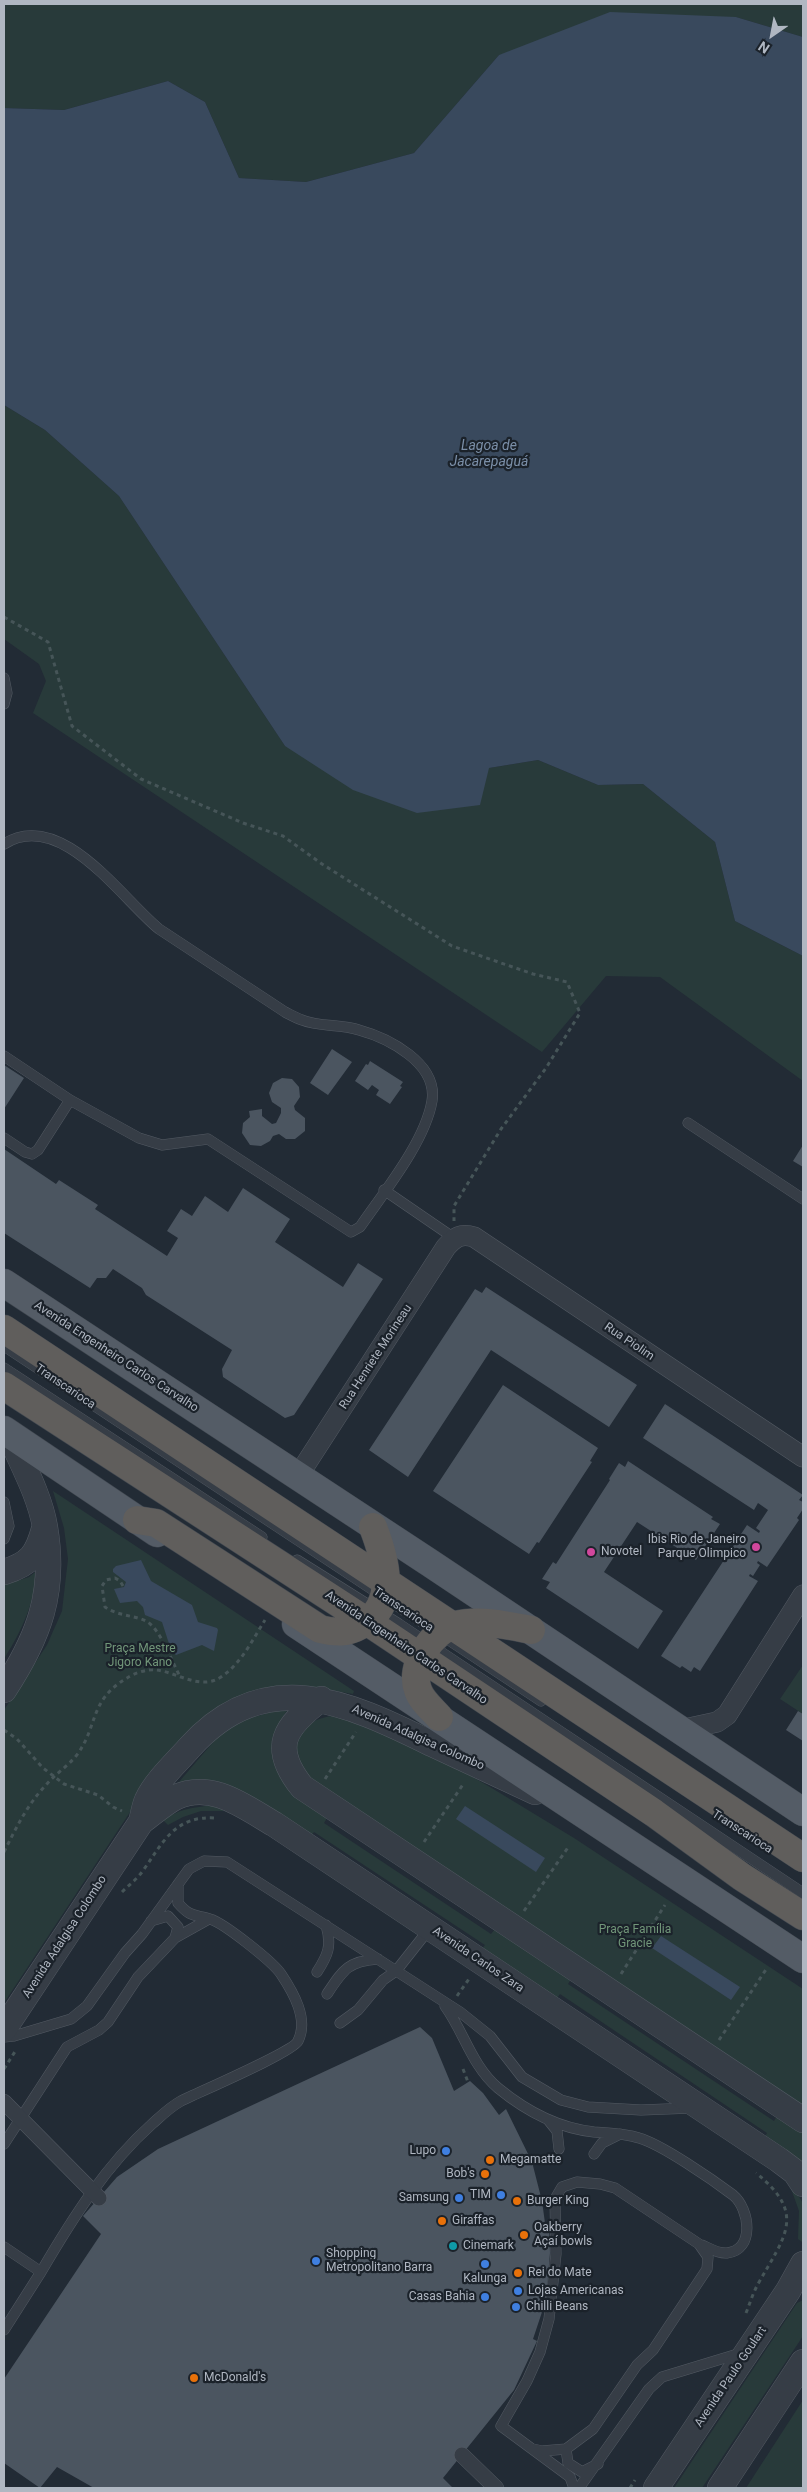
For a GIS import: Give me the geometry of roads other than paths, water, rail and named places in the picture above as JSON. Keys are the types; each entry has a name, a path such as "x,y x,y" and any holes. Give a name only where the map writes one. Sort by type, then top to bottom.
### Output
{"highway":[{"name":"Avenida Engenheiro Carlos Carvalho","path":"4,1329 379,1603 435,1641 803,1858"},
{"name":"Avenida Engenheiro Carlos Carvalho","path":"4,1386 53,1419 379,1603 435,1641 654,1813 742,1877 803,1916"},
{"path":"4,1396 53,1419"},
{"path":"137,1520 156,1523 320,1629 337,1633 349,1631 379,1603 382,1553 373,1527"},
{"path":"439,1717 418,1690 416,1679 435,1641 483,1623 502,1624 531,1630"},
{"path":"742,1877 766,1902 803,1928"}],"main road":[{"name":"Avenida Engenheiro Carlos Carvalho","path":"4,1283 531,1630 803,1812"},
{"path":"6,1432 272,1609 439,1717 573,1809 803,1960"}],"street":[{"name":"Rua Piolim","path":"454,1238 465,1234 474,1237 803,1457"},
{"name":"Rua Henriete Morineau","path":"298,1476 454,1238"},
{"path":"4,1690 20,1666 45,1610 50,1571 45,1526 35,1496 6,1432"},
{"path":"4,1572 24,1565 38,1550 45,1526"},
{"path":"680,1730 717,1722 728,1715 803,1595"},
{"name":"Avenida Adalgisa Colombo","path":"16,2030 135,1818 148,1799 172,1767 198,1738 223,1717 248,1704 274,1698 298,1696 320,1699 386,1721 573,1809"},
{"path":"320,1699 299,1716 286,1736 283,1748 288,1771 302,1787 803,2120"},
{"name":"Avenida Carlos Zara","path":"135,1818 175,1798 190,1793 212,1792 234,1801 274,1824 779,2160 794,2172 803,2184"},
{"path":"4,2102 96,2195"},
{"name":"Avenida Paulo Goulart","path":"648,2480 747,2351 796,2291 803,2264"},
{"path":"720,2488 803,2362"},
{"path":"462,2454 496,2488"}],"lane":[{"path":"4,678 7,693 4,704"},
{"path":"4,844 14,838 30,834 60,843 108,877 143,916 159,929 285,1012 303,1021 358,1030 385,1040 412,1056 429,1079 432,1099 424,1131 360,1227 351,1232 208,1139 162,1145 139,1138 70,1100 4,1056"},
{"path":"4,1138 25,1152 32,1154 38,1150 70,1100"},
{"path":"688,1123 803,1199"},
{"path":"384,1190 454,1238"},
{"name":"Transcarioca","path":"4,1346 379,1603"},
{"name":"Transcarioca","path":"4,1368 267,1540"},
{"path":"4,1502 10,1526 4,1539"},
{"name":"Transcarioca","path":"292,1556 379,1603"},
{"name":"Transcarioca","path":"435,1641 547,1705"},
{"name":"Transcarioca","path":"435,1641 803,1893"},
{"path":"4,2036 16,2030 71,2019 88,2006 125,1953 189,1869 196,1864 210,1860 227,1862 440,1999 490,2036 522,2076 561,2100 588,2107 630,2110 699,2108"},
{"path":"4,2330 64,2232 96,2195 133,2140 173,2105 274,2057 294,2046 299,2040 302,2024 297,2003 281,1974 267,1959 210,1918 194,1917 186,1912 178,1903 178,1884"},
{"path":"151,1921 168,1916 172,1918 178,1927 175,1938"},
{"path":"4,2144 67,2047 99,2030 108,2022 138,1977 175,1938 210,1918"},
{"path":"317,1972 329,1953 330,1947 326,1925"},
{"path":"340,2023 358,2010 383,1980 396,1971 430,1928"},
{"path":"326,1994 341,1972 348,1966 359,1960 378,1959"},
{"path":"440,1999 455,2019 463,2041 473,2057 497,2087 535,2115 576,2129 620,2134 651,2142 734,2196 745,2211 747,2232 737,2249 721,2253 699,2244 615,2188 600,2184 577,2182 562,2187 555,2198 556,2254 549,2319 540,2352 527,2381 501,2424 502,2427 529,2448 570,2477 574,2488"},
{"path":"548,2120 557,2131 559,2149"},
{"path":"594,2154 602,2143 620,2134"},
{"path":"529,2448 542,2451 566,2449 593,2430 638,2365 653,2350 706,2269 708,2257 699,2244"},
{"path":"4,2247 41,2272"},
{"path":"579,2488 598,2464 649,2389 662,2377 747,2351"},
{"path":"566,2449 568,2463 576,2470 582,2472 598,2464"}],"water":[{"name":"Lagoa de Jacarepaguá","path":"610,12 736,17 803,37 803,956 735,921 715,842 643,784 598,785 538,760 489,768 480,805 417,813 353,790 285,746 119,496 45,430 4,405 4,108 64,110 168,81 205,102 239,178 306,182 414,153 499,55"},
{"path":"141,1560 151,1581 192,1605 198,1622 217,1628 214,1651 202,1645 176,1655 171,1650 162,1622 145,1615 143,1607 137,1601 120,1603 114,1589 124,1587 126,1582 113,1572 113,1569 116,1566"},
{"path":"465,1806 545,1858 536,1872 456,1819"},
{"path":"661,1936 740,1987 731,2000 652,1948"}],"place":[{"name":"Ibis Rio de Janeiro Parque Olimpico","path":"756,1547"},
{"name":"Novotel","path":"591,1552"},
{"name":"Lupo","path":"446,2151"},
{"name":"Megamatte","path":"490,2160"},
{"name":"Bob's","path":"485,2174"},
{"name":"TIM","path":"501,2195"},
{"name":"Samsung","path":"459,2198"},
{"name":"Burger King","path":"517,2201"},
{"name":"Giraffas","path":"442,2221"},
{"name":"Oakberry Açaí bowls","path":"524,2235"},
{"name":"Cinemark","path":"453,2246"},
{"name":"Shopping Metropolitano Barra","path":"316,2261"},
{"name":"Kalunga","path":"485,2264"},
{"name":"Rei do Mate","path":"518,2273"},
{"name":"Lojas Americanas","path":"518,2291"},
{"name":"Casas Bahia","path":"485,2297"},
{"name":"Chilli Beans","path":"516,2307"},
{"name":"McDonald's","path":"194,2378"}],"park label":[{"name":"Praça Mestre Jigoro Kano","path":"140,1656"},
{"name":"Praça Família Gracie","path":"635,1937"}]}
